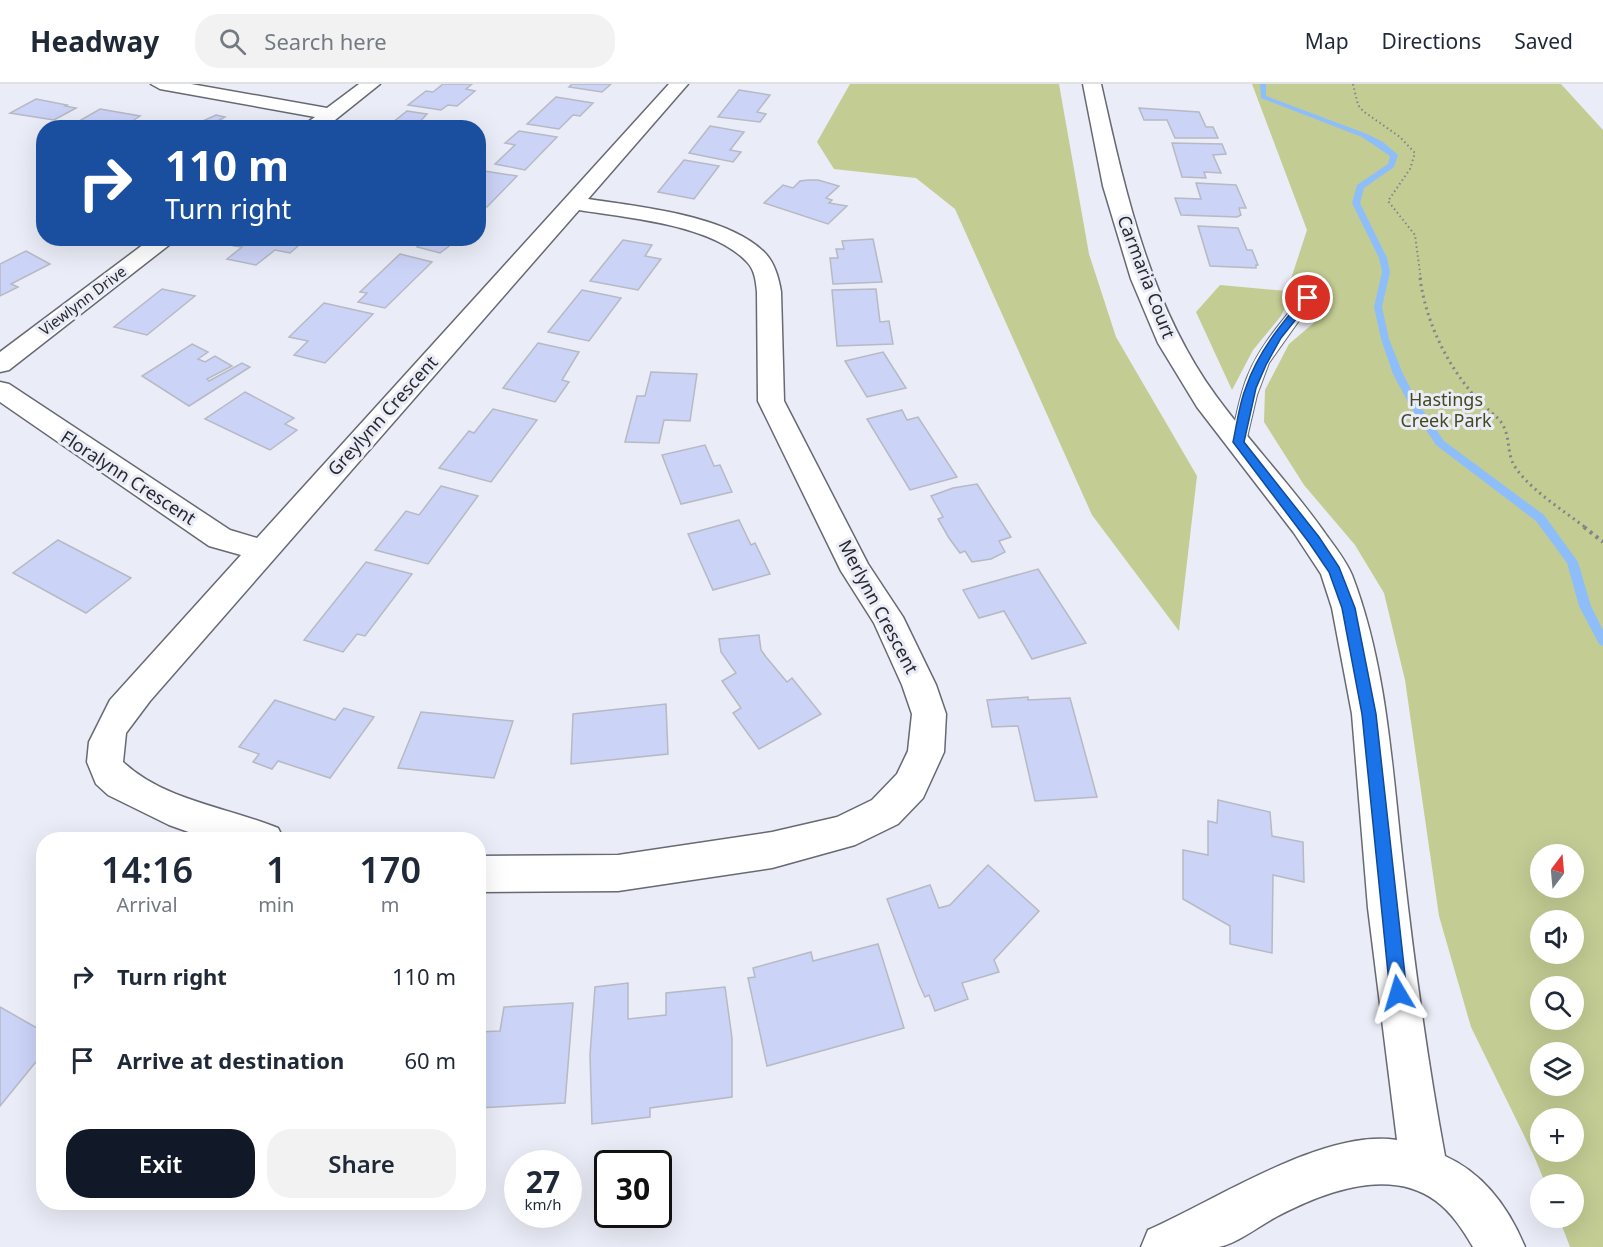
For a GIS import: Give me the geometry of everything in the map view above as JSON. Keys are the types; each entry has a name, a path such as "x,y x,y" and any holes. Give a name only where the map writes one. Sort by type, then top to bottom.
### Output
{"street":[{"path":"160,84 331,114"},
{"path":"324,120 371,84"},
{"name":"Greylynn Crescent","path":"243,832 132,791 108,772 105,758 106,743 111,729 132,700 679,84"},
{"name":"Carmaria Court","path":"1092,84 1113,186 1143,279 1170,343 1206,401 1304,525 1335,571 1348,608 1369,714 1392,942 1409,1078 1424,1168"},
{"name":"Merlynn Crescent","path":"486,874 618,873 709,861 842,833 885,812 910,786 926,752 929,714 919,685 887,617 856,571 771,401 767,375 766,273 756,257 738,243 715,231 572,203"},
{"name":"Viewlynn Drive","path":"0,364 156,246"},
{"name":"Floralynn Crescent","path":"0,390 220,538 264,551"},
{"path":"1165,1247 1295,1181 1341,1165 1387,1162 1424,1168 1448,1180 1472,1203 1501,1247"}],"lane":[{"path":"1238,442 1251,388 1260,365 1276,337 1308,298"}],"path":[{"path":"1353,84 1358,105 1363,111 1400,137 1415,153 1408,176 1390,195 1388,201 1415,235 1423,299 1432,327 1454,367 1479,401 1504,426 1508,433 1512,460 1525,479 1603,542"}],"green space":[{"path":"850,84 1059,84 1089,254 1116,337 1197,476 1179,631 1092,515 955,209 916,178 834,169 817,142"},
{"name":"Hastings Creek Park","path":"1252,84 1561,84 1603,130 1603,1247 1570,1247 1563,1228 1584,1228 1584,1174 1541,1174 1536,1162 1584,1162 1584,1108 1530,1108 1530,1148 1471,1027 1439,916 1405,680 1384,593 1355,545 1304,485 1264,422 1265,390 1289,344 1316,321 1329,295 1323,286 1308,283 1294,288 1281,316 1253,350 1232,390 1196,312 1220,285 1287,291 1307,230"}],"building":[{"path":"443,84 472,84 466,89 475,91 457,106 448,105 441,110 408,105 426,91 433,92"},
{"path":"572,84 611,84 602,92 569,87"},
{"path":"739,90 770,95 757,112 766,114 760,122 718,117"},
{"path":"556,97 593,103 580,116 573,115 559,129 527,124"},
{"path":"36,99 76,108 54,120 10,113"},
{"path":"1139,108 1199,112 1206,127 1213,127 1218,138 1175,138 1167,120 1144,120"},
{"path":"100,109 140,116 134,120 81,120"},
{"path":"407,111 427,114 421,120 396,120"},
{"path":"216,115 225,117 219,120 205,120"},
{"path":"710,126 744,132 730,150 741,152 733,162 689,153"},
{"path":"519,131 557,137 525,170 495,164 515,145 505,143"},
{"path":"1172,143 1222,144 1226,154 1213,155 1221,173 1204,172 1206,178 1182,177"},
{"path":"684,160 719,166 694,199 658,192"},
{"path":"486,171 517,176 487,207"},
{"path":"818,180 839,186 826,198 832,200 829,203 847,206 828,224 764,203 783,185 793,188 800,181"},
{"path":"1196,183 1236,185 1246,208 1239,208 1241,215 1237,217 1181,215 1175,198 1201,199"},
{"path":"1198,226 1238,228 1247,250 1252,250 1258,265 1256,268 1210,266"},
{"path":"873,239 882,282 833,284 830,258 838,258 836,249 844,249 842,241"},
{"path":"623,240 652,245 645,256 661,259 638,290 590,281"},
{"path":"234,246 298,246 290,253 275,250 256,265 227,259 242,247"},
{"path":"418,246 449,246 440,253"},
{"path":"26,251 50,264 11,284 18,287 0,296 0,264"},
{"path":"400,254 432,262 385,308 358,302 367,293 360,292"},
{"path":"162,289 195,296 147,335 114,327"},
{"path":"876,289 880,322 889,321 893,344 837,346 832,290"},
{"path":"582,290 621,298 589,341 548,332"},
{"path":"324,303 373,314 325,363 294,355 308,341 289,337"},
{"path":"538,343 579,352 562,380 569,382 555,402 503,388"},
{"path":"192,344 208,352 198,359 205,362 215,356 232,366 207,379 209,381 242,363 250,367 189,406 142,376"},
{"path":"883,352 906,388 867,397 845,361"},
{"path":"651,372 697,374 690,421 664,420 659,443 625,442 637,396 645,396"},
{"path":"245,392 294,418 285,424 297,430 270,450 205,419"},
{"path":"493,409 537,420 491,482 439,468 469,431 474,433"},
{"path":"902,410 907,420 918,417 957,477 910,490 867,419"},
{"path":"705,445 714,466 720,465 732,492 681,504 662,455"},
{"path":"977,484 1011,537 999,541 1005,552 991,559 972,562 965,551 960,553 949,538 938,519 943,517 931,496 953,488"},
{"path":"441,486 478,496 428,564 375,550 406,511 419,515"},
{"path":"739,520 751,545 755,543 770,574 713,590 688,534"},
{"path":"58,540 131,578 86,613 13,573"},
{"path":"366,562 412,574 365,636 357,634 343,652 304,640"},
{"path":"1038,569 1086,643 1032,659 1004,611 979,618 963,590"},
{"path":"759,635 761,650 766,657 787,682 792,678 821,714 759,749 733,713 741,708 722,681 736,673 721,652 719,639"},
{"path":"1028,697 1028,700 1070,698 1097,797 1035,801 1018,726 992,727 987,700"},
{"path":"275,700 335,720 344,708 374,717 330,778 278,761 272,769 253,762 259,754 239,747"},
{"path":"666,704 668,754 571,764 573,714"},
{"path":"421,712 513,721 494,778 398,768"},
{"path":"1218,800 1270,812 1272,836 1303,842 1304,882 1273,875 1272,953 1230,944 1230,926 1183,899 1183,850 1208,855 1208,821 1217,823"},
{"path":"988,865 1039,911 994,960 999,972 962,983 968,999 935,1011 929,995 925,997 919,984 887,899 930,885 939,908 950,905"},
{"path":"878,944 904,1028 767,1066 748,978 755,977 753,968 811,952 813,961"},
{"path":"628,983 628,1019 666,1015 666,993 725,987 732,1038 732,1097 650,1108 650,1117 592,1124 590,1055 595,987"},
{"path":"573,1003 565,1103 486,1108 486,1032 500,1031 504,1007"},
{"path":"0,1007 36,1027 36,1062 0,1106"}],"waterway":[{"path":"1263,84 1263,97 1365,135 1394,155 1391,165 1360,187 1356,203 1383,258 1386,272 1378,307 1385,339 1398,374 1414,404 1440,443 1540,518 1572,562 1585,606 1603,641"}],"route":[{"path":"1308,298 1276,337 1260,365 1251,388 1247,413 1238,442 1315,540 1335,571 1348,608 1369,714 1398,993"}]}
